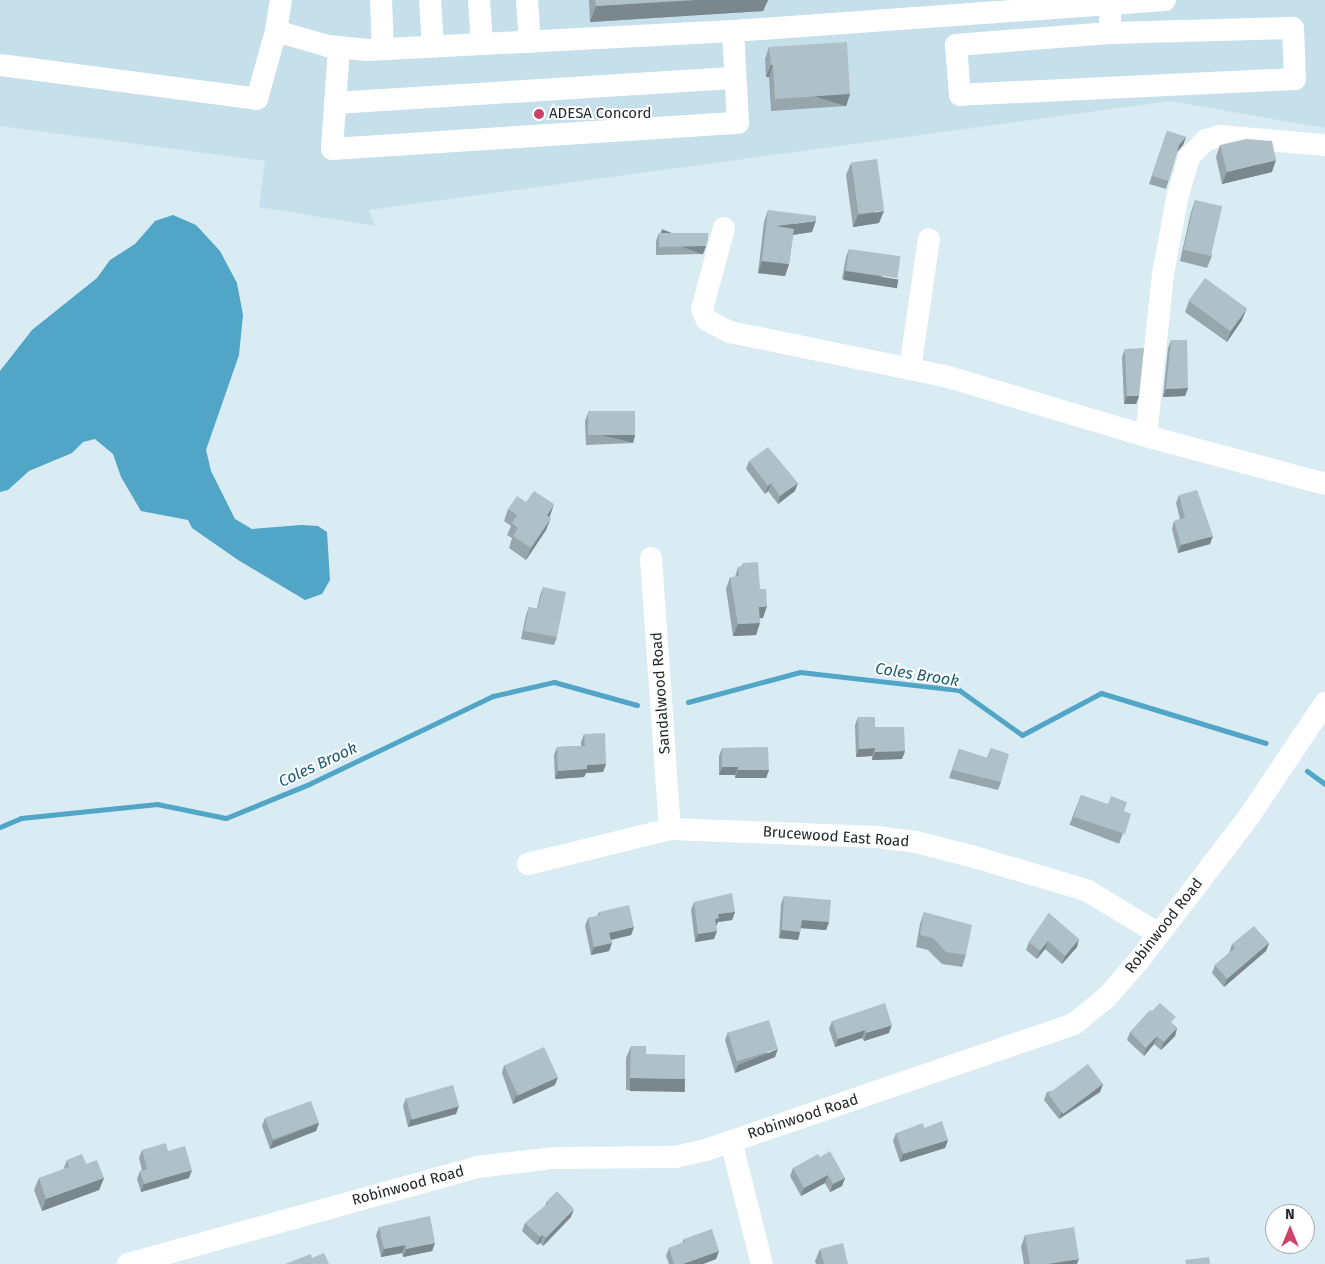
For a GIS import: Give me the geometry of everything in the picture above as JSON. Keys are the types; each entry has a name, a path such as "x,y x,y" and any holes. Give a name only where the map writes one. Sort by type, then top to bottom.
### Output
{"street":[{"path":"0,65 257,99 276,31 281,0"},
{"path":"381,0 383,49"},
{"path":"430,0 433,46"},
{"path":"479,0 482,44"},
{"path":"527,0 530,42"},
{"path":"276,31 339,48 383,49 530,42 645,27 733,31 1165,0"},
{"path":"1110,5 1110,33"},
{"path":"1293,28 1295,79 960,95 956,45 1110,33 1293,28"},
{"path":"339,48 332,149 738,123 733,31"},
{"path":"335,103 735,78"},
{"path":"1146,436 1163,274 1178,194 1189,157 1206,140 1220,136 1325,146"},
{"path":"724,228 703,296 702,309 707,320 730,332 910,369 1146,436 1325,484"},
{"path":"910,369 929,239"},
{"name":"Sandalwood Road","path":"652,558 670,829"},
{"name":"Robinwood Road","path":"128,1264 477,1167 554,1158 675,1157 732,1141 1074,1024 1107,997 1159,934 1250,815 1325,703"},
{"name":"Brucewood East Road","path":"528,864 670,829 838,834 916,842 1086,890 1159,934"},
{"path":"732,1141 762,1264"}],"shaded area":[{"name":"ADESA Concord","path":"0,0 1325,0 1325,128 1170,101 369,210 375,226 259,207 265,161 0,126"}],"water":[{"path":"173,215 196,225 220,251 237,283 243,315 239,355 206,450 211,471 235,519 252,529 301,525 318,526 327,532 330,580 322,594 305,600 238,560 192,528 188,520 141,511 121,477 113,454 95,439 83,442 72,453 29,471 8,490 0,492 0,371 32,330 97,278 110,260 135,244 155,221"}],"building":[{"path":"595,0 695,0 596,6"},
{"path":"847,42 850,94 775,99 773,65 771,65 769,47"},
{"path":"1167,131 1186,137 1179,145 1169,181 1152,176"},
{"path":"1246,139 1272,141 1276,160 1227,172 1220,145"},
{"path":"877,159 884,210 858,214 851,163"},
{"path":"1195,200 1222,206 1211,256 1184,250"},
{"path":"768,210 816,216 816,221 776,226 794,229 789,264 762,261"},
{"path":"659,233 708,233 708,239 706,246 659,247"},
{"path":"849,249 900,256 897,278 846,271"},
{"path":"1205,278 1247,309 1231,331 1189,301"},
{"path":"1171,340 1187,340 1188,388 1166,389"},
{"path":"1144,348 1139,396 1127,396 1125,349"},
{"path":"588,411 635,411 635,435 588,435"},
{"path":"768,447 798,483 780,496 771,483 768,486 749,461"},
{"path":"1197,490 1213,536 1181,545 1174,521 1185,518 1179,495"},
{"path":"534,491 554,504 547,515 551,518 531,548 513,536 518,528 512,523 517,515 508,509 517,496 526,502"},
{"path":"758,562 760,589 766,589 767,606 759,607 760,623 738,624 730,577 739,576 738,567 744,566 743,563"},
{"path":"543,587 566,592 557,637 524,631 529,607 538,609"},
{"path":"858,717 875,717 875,727 904,727 905,751 875,752 875,748 859,749"},
{"path":"605,733 606,764 587,765 587,769 558,771 557,747 585,746 584,734"},
{"path":"768,747 769,770 738,770 738,767 722,767 722,748"},
{"path":"991,748 1009,754 1001,782 952,770 959,749 988,758"},
{"path":"1081,795 1108,804 1111,796 1127,802 1124,811 1131,814 1125,834 1074,817"},
{"path":"732,893 735,912 718,914 719,918 715,919 717,931 698,934 694,902"},
{"path":"784,896 831,900 829,922 802,920 800,932 782,930"},
{"path":"629,905 634,927 609,933 612,943 594,947 588,918 600,915 599,912"},
{"path":"924,912 972,925 966,955 946,952 933,938 920,935"},
{"path":"1049,913 1079,939 1065,956 1048,941 1040,951 1029,942"},
{"path":"1254,926 1269,943 1227,979 1215,965 1235,948 1232,944"},
{"path":"885,1003 892,1025 866,1033 865,1030 838,1039 832,1021"},
{"path":"1160,1003 1176,1017 1171,1022 1177,1028 1164,1042 1157,1036 1146,1048 1130,1032 1150,1010 1152,1011"},
{"path":"769,1020 778,1049 737,1061 728,1033"},
{"path":"631,1046 646,1046 646,1054 685,1055 685,1079 630,1078"},
{"path":"544,1047 558,1077 518,1096 504,1066"},
{"path":"1088,1064 1103,1084 1063,1114 1048,1094"},
{"path":"453,1085 459,1106 412,1120 406,1099"},
{"path":"311,1101 319,1123 273,1139 265,1118"},
{"path":"942,1121 948,1140 903,1154 896,1133 923,1123 924,1128"},
{"path":"166,1143 168,1151 185,1146 192,1170 144,1184 140,1171 147,1169 142,1150"},
{"path":"830,1151 845,1178 833,1184 828,1175 804,1188 793,1168 818,1154 820,1157"},
{"path":"82,1154 86,1164 97,1160 104,1178 46,1199 39,1178 69,1167 67,1160"},
{"path":"557,1191 574,1209 546,1238 543,1235 540,1237 525,1223 548,1203 547,1201"},
{"path":"430,1216 435,1243 406,1249 405,1245 384,1249 379,1227"},
{"path":"1074,1227 1079,1259 1048,1264 1030,1264 1025,1235"},
{"path":"712,1229 719,1251 683,1264 674,1264 669,1248 685,1242 684,1239"},
{"path":"843,1243 848,1264 824,1264 820,1249"},
{"path":"324,1253 329,1264 285,1264 311,1254 312,1258"},
{"path":"1209,1257 1210,1264 1186,1264 1185,1260"}],"waterway":[{"name":"Coles Brook","path":"688,702 800,672 959,690 1022,735 1101,693 1266,743"},
{"name":"Coles Brook","path":"0,827 21,818 157,804 226,818 307,785 493,696 554,682 637,705"},
{"name":"Coles Brook","path":"1307,771 1325,784"}],"place":[{"name":"ADESA Concord","path":"539,114"}]}
